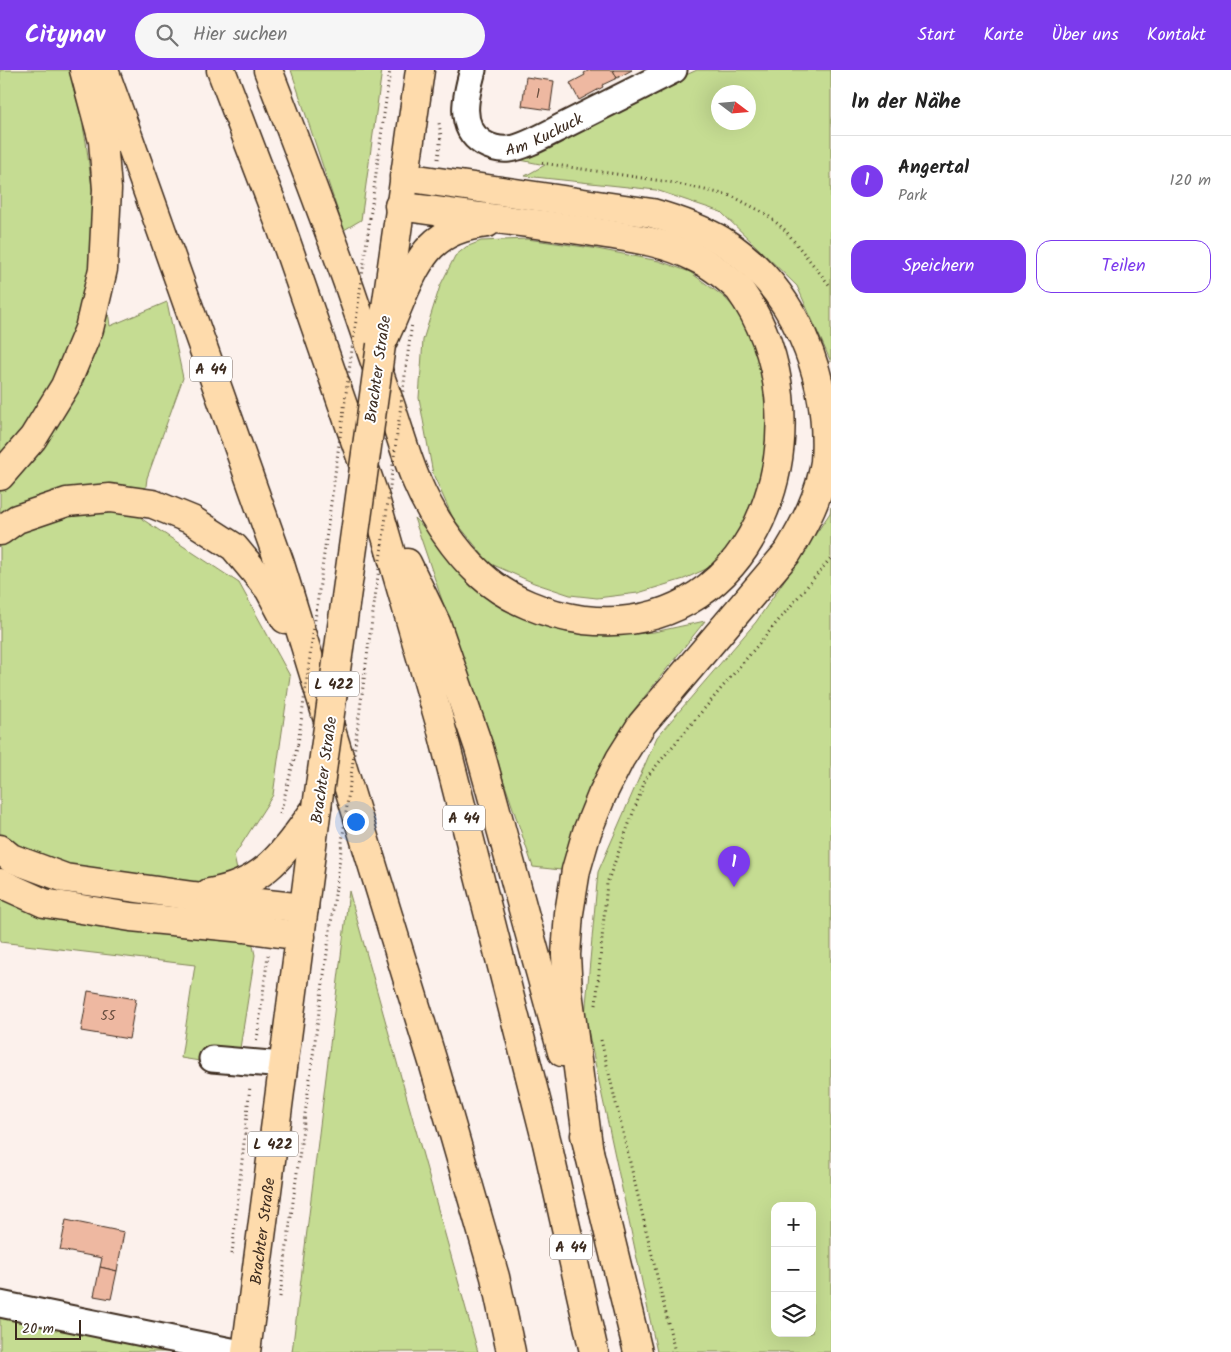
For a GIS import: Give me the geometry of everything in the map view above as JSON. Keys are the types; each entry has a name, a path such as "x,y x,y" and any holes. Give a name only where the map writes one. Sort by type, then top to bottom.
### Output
{"main road":[{"path":"0,476 33,438 64,386 89,329 103,269 107,189 103,141 84,70"},
{"name":"A 44","path":"104,70 277,555 436,1071 495,1277 511,1352"},
{"name":"A 44","path":"221,70 281,226 374,495 450,761 547,1142 594,1352"},
{"path":"268,70 322,210 417,483 444,530 462,554 481,575 501,590 521,601 546,611 573,618 603,622 647,618 675,609 700,598 721,584 756,550 779,514 792,481 799,451 800,416 794,374 785,352 764,316 749,298 716,270 699,259 674,248 644,240 516,220 399,206"},
{"name":"Brachter Straße","path":"246,1352 317,807 399,206 420,70"},
{"path":"404,177 652,214 676,220 710,234 740,253 781,295 793,313 813,355 820,374 826,401 828,428 825,461 820,486 802,529 788,552 642,724 620,759 602,794 587,832 576,870 569,913 566,955 568,991 590,1153"},
{"path":"381,345 406,311 411,276 420,259 437,242 455,231 468,226 516,220"},
{"path":"374,495 436,623 479,748 590,1153 638,1352"},
{"path":"0,531 17,519 66,502 110,498 153,504 192,520 234,547 269,589 313,670"},
{"path":"193,896 224,891 242,884 268,869 317,807"},
{"path":"0,849 11,858 66,878 193,896 304,908"},
{"path":"0,883 44,903 131,917 244,928 301,936"}],"street":[{"path":"474,70 468,88 465,112 468,128 476,139"},
{"name":"Am Kuckuck","path":"476,139 489,147 509,149 527,143 674,70"},
{"path":"212,1059 283,1065"},
{"path":"0,1304 236,1352"}],"path":[{"path":"298,744 390,70"},
{"path":"411,132 476,139"},
{"path":"280,1300 336,887 406,311"},
{"path":"596,1006 607,883 646,778 831,558"},
{"path":"600,1034 675,1352"}],"green space":[{"path":"0,70 72,70 86,142 110,326 167,302 183,378 147,478 142,519 239,583 290,676 273,795 234,856 255,955 237,1067 181,1058 195,965 0,942"},
{"path":"291,70 382,70 361,220 344,230"},
{"path":"697,70 831,70 831,362 797,286 721,212 656,190 525,176 545,165 505,157"},
{"path":"527,239 592,248 659,261 690,272 724,297 752,326 782,406 759,513 715,565 684,579 638,593 597,598 570,595 534,583 489,563 453,518 433,474 419,398 423,340 440,286 455,256 466,247 481,241"},
{"path":"831,507 831,1352 657,1352 585,1016 598,872 657,737 756,622 830,513"},
{"path":"414,518 516,614 566,631 607,636 654,632 705,621 629,716 588,791 561,870 533,867"},
{"path":"349,891 478,1352 292,1352"},
{"path":"0,1311 182,1352 0,1352"}],"building":[{"path":"590,70 613,70 617,78 579,100 570,83"},
{"path":"613,70 632,70 617,78"},
{"path":"526,77 554,81 550,110 522,106"},
{"path":"88,991 136,999 129,1039 81,1031"},
{"path":"66,1220 124,1232 117,1271 100,1267 102,1258 60,1250"},
{"path":"100,1267 117,1271 111,1299 94,1296"}],"place":[{"name":"Angertal","path":"734,887"}]}
